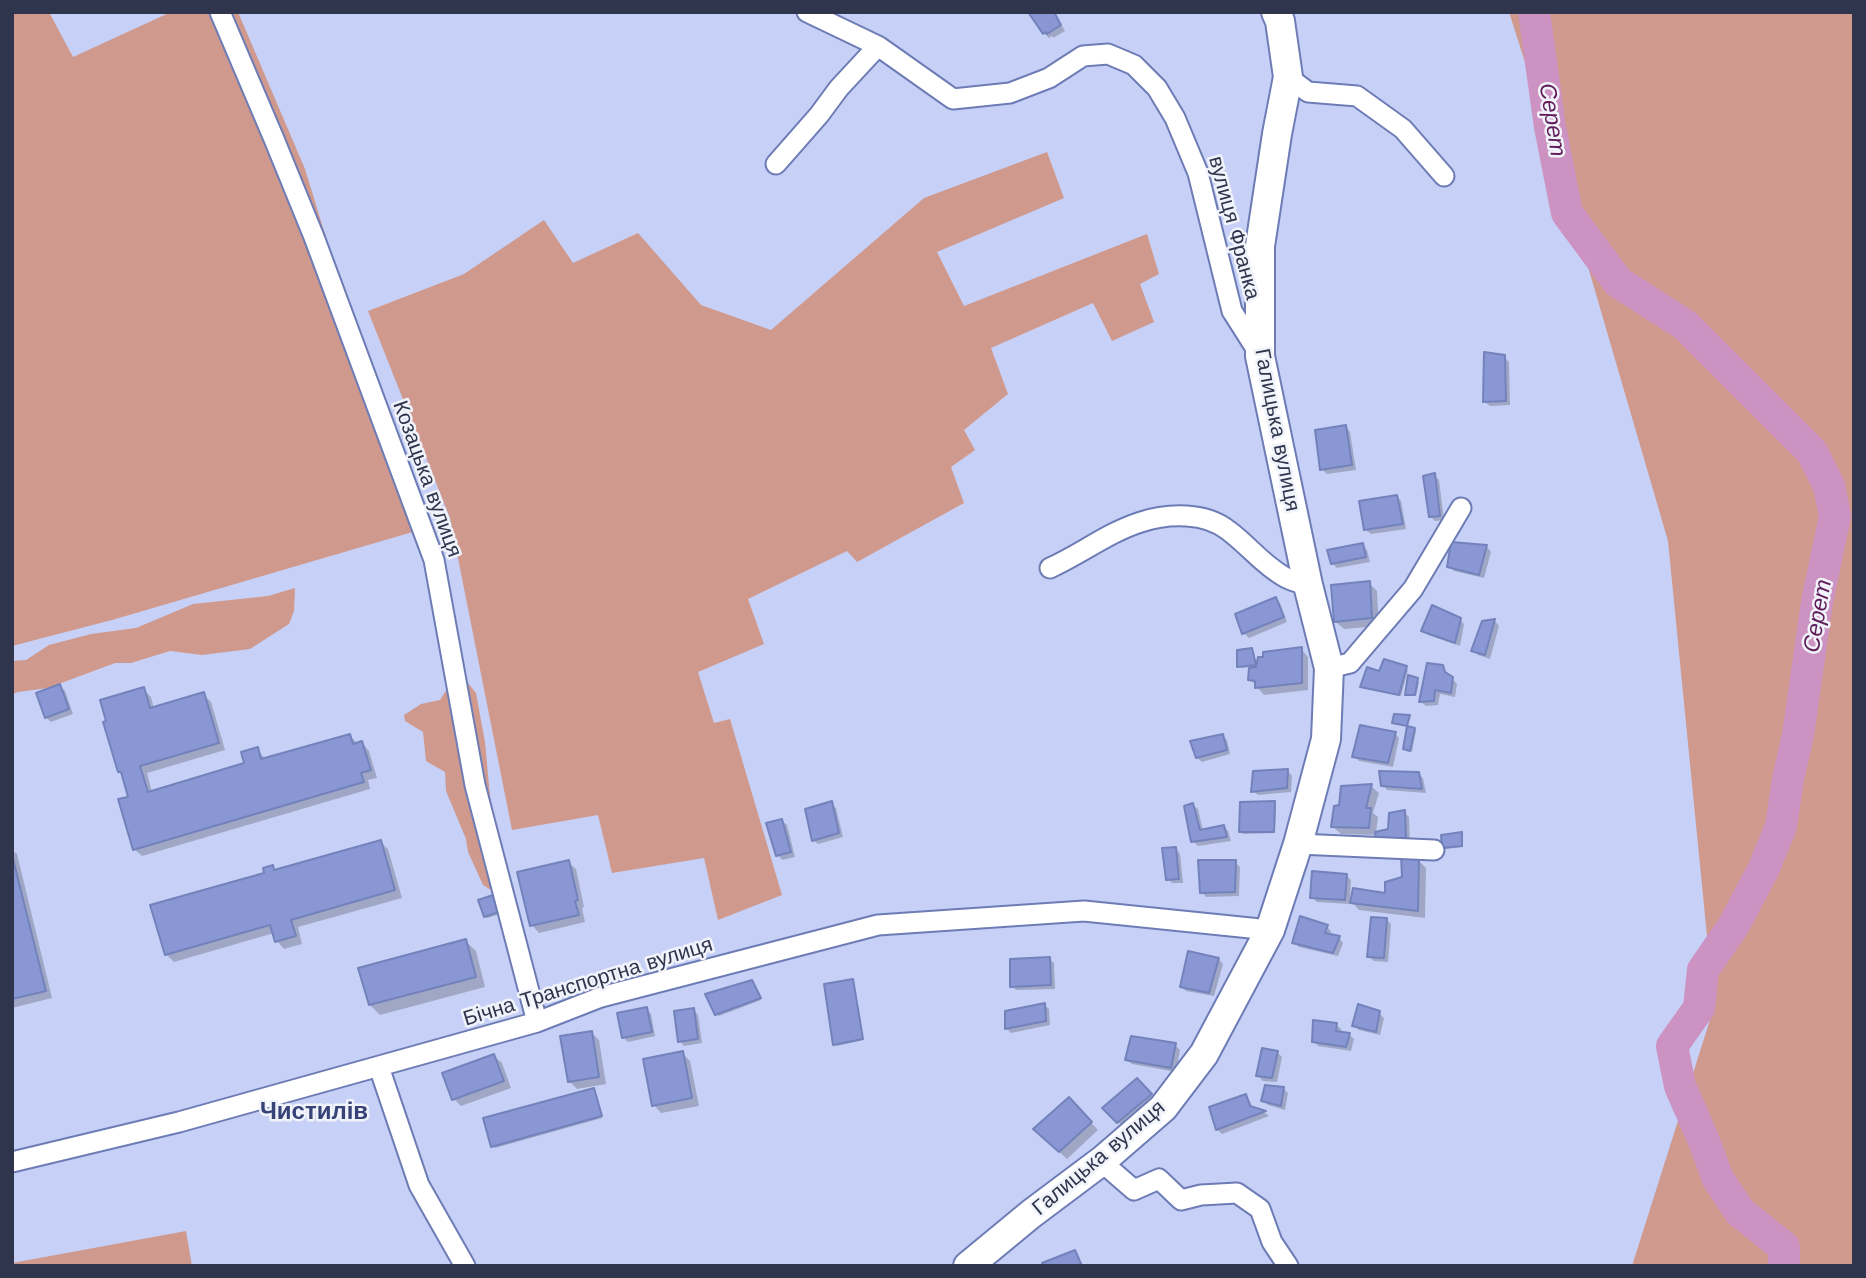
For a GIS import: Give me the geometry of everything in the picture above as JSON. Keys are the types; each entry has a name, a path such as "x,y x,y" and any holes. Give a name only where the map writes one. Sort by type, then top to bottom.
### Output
{"main road":[{"name":"Галицька вулиця","path":"968,1266 1031,1213 1103,1160 1163,1108 1204,1054 1269,930 1298,844 1326,739 1329,668 1308,585 1260,356 1260,246 1288,77 1280,21 1276,12"}],"street":[{"name":"Козацька вулиця","path":"220,12 314,237 434,560 475,785 537,1021"},
{"name":"вулиця Франка","path":"807,12 877,46 953,99 1010,93 1049,78 1083,57 1108,54 1134,65 1157,88 1175,118 1198,173 1232,311 1260,356"},
{"path":"776,164 877,46"},
{"path":"1288,77 1308,92 1357,96 1403,129 1444,176"},
{"path":"1329,668 1350,663 1413,589 1461,508"},
{"path":"1050,568 1143,521 1187,516 1209,520 1228,530 1284,577 1308,585"},
{"path":"1298,844 1434,850"},
{"name":"Бічна Транспортна вулиця","path":"12,1162 179,1122 537,1021 601,997 878,925 1083,911 1269,930"},
{"path":"379,1066 419,1185 465,1266"},
{"path":"1103,1160 1133,1190 1160,1179 1181,1200 1201,1195 1237,1193 1259,1209 1272,1242 1288,1266"}],"shaded area":[{"path":"12,12 49,12 73,57 171,12 238,12 305,169 416,531 112,620 12,646"},
{"path":"1509,12 1854,12 1854,1266 1632,1266 1714,1007 1668,541 1563,181"},
{"path":"1047,152 1064,198 937,252 964,306 1147,234 1159,274 1140,284 1154,322 1112,341 1093,303 991,348 1008,394 964,430 975,450 951,467 964,503 857,562 847,551 748,599 764,644 698,672 714,723 730,719 782,895 718,920 704,858 612,873 598,815 512,830 450,518 368,311 464,274 544,220 573,263 638,233 701,305 771,330 924,198"},
{"path":"295,588 294,611 289,624 250,649 202,655 170,651 131,663 115,663 48,688 12,694 12,661 26,660 49,645 91,634 136,628 193,604 268,596"},
{"path":"464,678 476,693 485,742 492,818 494,892 483,885 468,852 466,839 446,791 445,772 426,761 423,732 405,721 404,715 421,704 440,700 451,683"},
{"path":"186,1231 192,1266 12,1266 12,1263"}],"building":[{"path":"1028,12 1054,12 1061,25 1043,34"},
{"path":"1484,352 1505,355 1506,401 1483,402"},
{"path":"1346,425 1352,465 1320,470 1315,430"},
{"path":"1435,473 1440,516 1429,517 1423,476"},
{"path":"1397,495 1403,524 1364,530 1359,501"},
{"path":"1451,542 1487,545 1479,575 1447,567"},
{"path":"1363,543 1366,557 1331,564 1327,550"},
{"path":"1370,581 1372,618 1334,622 1331,585"},
{"path":"1276,597 1284,617 1242,634 1235,614"},
{"path":"1432,605 1461,618 1455,643 1421,631"},
{"path":"1495,619 1485,655 1471,651 1482,621"},
{"path":"1302,647 1302,683 1255,688 1255,681 1248,680 1249,668 1256,667 1258,657 1263,657 1263,652"},
{"path":"1252,648 1256,665 1237,667 1237,650"},
{"path":"1384,659 1407,666 1399,695 1360,687 1367,667 1379,671"},
{"path":"1427,663 1443,665 1445,672 1453,677 1451,693 1435,690 1434,701 1419,702"},
{"path":"1408,675 1418,678 1415,695 1405,695"},
{"path":"60,684 69,709 45,718 36,693"},
{"path":"144,687 150,708 204,692 219,743 140,766 148,792 244,763 241,752 258,747 261,759 350,734 353,744 362,741 371,770 361,773 364,782 133,850 118,799 128,797 103,722 106,721 100,700"},
{"path":"1394,714 1410,715 1407,726 1392,723"},
{"path":"1360,725 1396,732 1388,763 1352,757"},
{"path":"1407,726 1415,728 1410,751 1403,749"},
{"path":"1223,734 1227,750 1196,758 1190,741"},
{"path":"1288,769 1287,788 1251,792 1253,771"},
{"path":"1379,771 1419,772 1422,789 1381,786"},
{"path":"1372,784 1366,808 1371,808 1369,828 1331,827 1334,806 1339,805 1341,786"},
{"path":"832,801 839,833 812,841 805,809"},
{"path":"1275,801 1274,832 1239,832 1240,802"},
{"path":"1193,803 1200,830 1224,825 1227,837 1191,842 1184,806"},
{"path":"1405,810 1406,840 1376,840 1375,832 1388,829 1389,813"},
{"path":"782,819 791,852 776,856 766,823"},
{"path":"1462,832 1462,846 1442,848 1441,835"},
{"path":"381,840 395,890 291,920 296,936 275,942 270,925 165,955 150,905 264,873 263,868 273,865 274,870"},
{"path":"1176,847 1179,879 1166,880 1162,848"},
{"path":"12,855 46,991 12,999"},
{"path":"1401,856 1419,859 1418,911 1350,903 1353,888 1385,893 1385,882 1402,877"},
{"path":"569,860 579,915 530,926 517,872"},
{"path":"1198,860 1236,860 1235,892 1200,893"},
{"path":"1312,871 1347,874 1345,900 1310,898"},
{"path":"493,895 499,912 484,917 478,900"},
{"path":"1300,916 1328,925 1325,933 1340,936 1333,953 1292,943"},
{"path":"1371,917 1387,918 1384,958 1367,957"},
{"path":"466,939 476,977 369,1005 358,968"},
{"path":"1188,951 1219,958 1209,993 1180,987"},
{"path":"1050,957 1051,985 1010,987 1010,959"},
{"path":"853,979 863,1039 833,1045 824,984"},
{"path":"752,980 761,998 715,1015 705,994"},
{"path":"1045,1003 1046,1021 1005,1029 1005,1011"},
{"path":"1358,1004 1380,1011 1376,1032 1352,1026"},
{"path":"647,1007 652,1032 622,1038 617,1013"},
{"path":"694,1008 698,1039 678,1042 674,1011"},
{"path":"1313,1020 1337,1023 1336,1031 1350,1033 1346,1047 1312,1042"},
{"path":"592,1031 599,1077 568,1082 560,1036"},
{"path":"1131,1036 1176,1043 1171,1068 1125,1060"},
{"path":"1262,1048 1278,1051 1272,1078 1256,1076"},
{"path":"683,1051 692,1098 652,1106 643,1059"},
{"path":"494,1054 504,1081 452,1100 442,1073"},
{"path":"1137,1078 1152,1094 1117,1123 1102,1108"},
{"path":"1265,1085 1284,1087 1281,1106 1261,1101"},
{"path":"594,1088 602,1116 491,1147 483,1118"},
{"path":"1246,1094 1250,1106 1266,1111 1216,1130 1209,1107"},
{"path":"1069,1097 1092,1122 1059,1152 1033,1129"},
{"path":"1075,1250 1082,1266 1043,1266 1042,1263"}],"waterway":[{"name":"Серет","path":"1534,12 1550,127 1567,213 1618,282 1685,325 1812,452 1829,486 1835,516 1817,602 1798,735 1781,826 1764,868 1734,925 1703,970 1699,1008 1672,1046 1680,1086 1718,1179 1740,1212 1784,1247 1784,1266"}],"district":[{"name":"Чистилів","path":"314,1112"}]}
